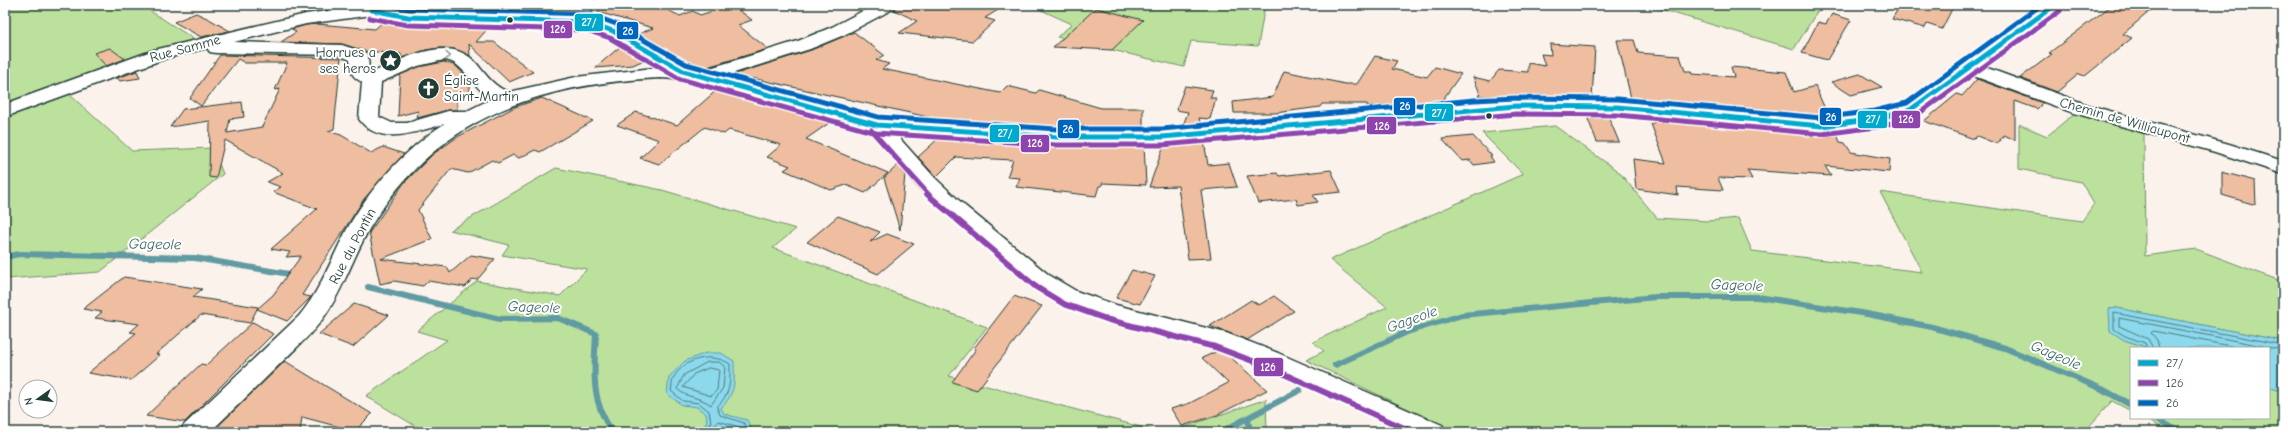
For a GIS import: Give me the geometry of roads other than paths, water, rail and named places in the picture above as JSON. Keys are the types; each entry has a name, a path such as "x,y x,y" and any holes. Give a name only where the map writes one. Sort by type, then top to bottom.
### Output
{"street":[{"path":"700,77 804,45 838,31 887,5"},
{"path":"700,77 877,125 1057,137 1162,137 1516,106 1617,107 1822,126 1876,119 1910,110 2055,5"},
{"name":"Rue Samme","path":"5,111 134,63 203,43 306,19 372,7 408,17 587,22 613,31 683,71 700,77"},
{"path":"134,63 217,48 240,47 247,49 342,50 359,57 360,72 372,79"},
{"path":"372,79 401,67 410,61 452,55 461,58 484,86 493,93 510,98"},
{"name":"Chemin de Williaupont","path":"1969,68 2081,109 2222,148 2283,168"},
{"name":"Rue du Pontin","path":"192,432 257,372 316,311 330,289 364,219 400,173 439,138 472,116 510,98 539,89 599,79 662,73 700,77"},
{"path":"372,79 369,119 380,127 404,131 446,117 472,116"},
{"path":"877,125 927,184 1041,281 1068,298 1111,312 1218,339 1269,359 1433,432"}],"water":[{"path":"2117,308 2283,341 2283,392 2270,387 2270,347 2146,347 2124,340 2110,331 2109,309"},
{"path":"706,353 721,353 734,361 734,386 730,396 721,408 724,414 747,420 753,432 701,432 707,421 706,414 697,407 682,405 667,394 669,377 685,361"}],"waterway":[{"name":"Gageole","path":"5,257 19,254 195,258 295,275"},
{"name":"Gageole","path":"368,287 500,319 558,318 596,334 594,373 597,397 600,409 613,432"},
{"name":"Gageole","path":"1335,365 1407,332 1462,315 1656,297 1758,297 1867,314 1932,327 2005,348 2102,389 2130,404"},
{"name":"Gageole","path":"1221,432 1300,390"},
{"path":"1248,419 1250,432"},
{"name":"Gageole","path":"2157,419 2180,432"}],"place":[{"name":"Horrues a ses heros","path":"391,60"},
{"name":"Église Saint-Martin","path":"428,88"}]}
